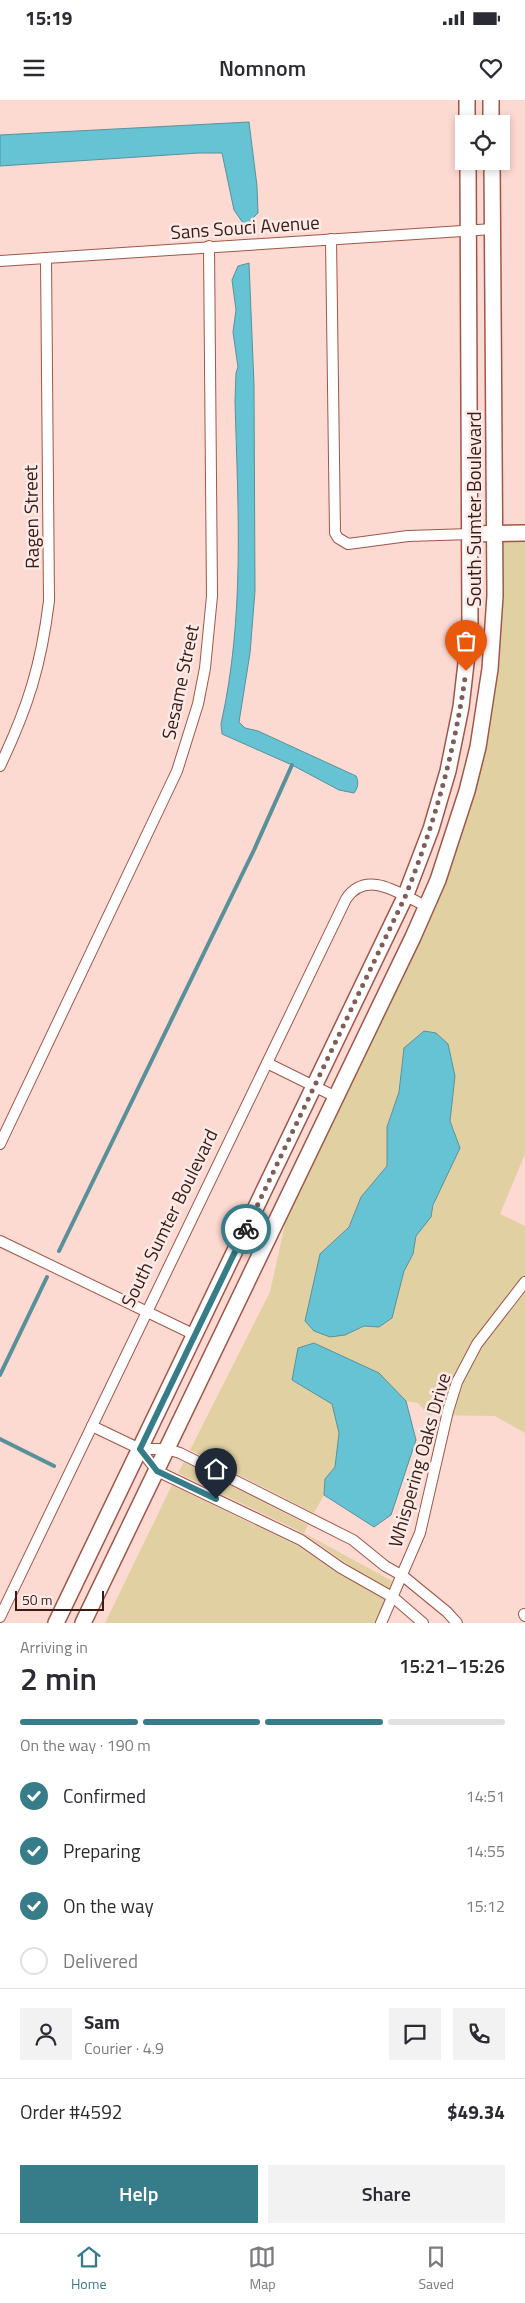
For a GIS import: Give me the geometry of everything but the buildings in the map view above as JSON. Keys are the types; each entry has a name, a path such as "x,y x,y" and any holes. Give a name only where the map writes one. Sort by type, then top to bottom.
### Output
{"main road":[{"path":"467,100 467,115"},
{"path":"491,100 491,115"},
{"name":"South Sumter Boulevard","path":"56,1623 405,897 421,857 441,795 461,706 470,628 468,170"},
{"name":"South Sumter Boulevard","path":"83,1623 336,1097 426,906 453,840 478,746 487,697 493,642 492,170"},
{"path":"470,534 525,533"}],"street":[{"name":"Sans Souci Avenue","path":"0,261 209,246 469,232 492,229"},
{"path":"331,239 335,533 338,538 348,544 408,536 470,534"},
{"name":"Sesame Street","path":"0,1144 164,801 188,739 198,704 210,635 212,596 209,246"},
{"name":"Ragen Street","path":"0,766 25,712 35,680 43,649 49,601 46,258"},
{"name":"South Sumter Boulevard","path":"0,1617 350,892 360,885 382,886 426,906"},
{"path":"267,1063 336,1097"},
{"path":"0,1241 195,1335"},
{"name":"Whispering Oaks Drive","path":"382,1623 403,1576 424,1520 448,1411 457,1382 477,1344 525,1282"},
{"path":"92,1426 140,1449 167,1449 180,1453 353,1540 385,1566 403,1576 447,1612 457,1623"},
{"path":"140,1449 157,1471 301,1540 341,1568 394,1598 423,1623"}],"shaded area":[{"path":"500,540 525,540 525,1154 500,1214 525,1226 525,1433 495,1416 428,1415 418,1403 406,1401 386,1380 364,1366 314,1343 292,1380 332,1404 339,1433 335,1467 325,1479 324,1495 314,1513 190,1450 270,1292 287,1215 443,883 473,793","holes":["448,1044 455,1076 450,1121 455,1131 431,1217 416,1236 413,1254 404,1271 391,1319 371,1327 364,1326 345,1335 314,1331 305,1321 320,1255 349,1226 361,1197 387,1166 387,1127 399,1092 404,1048"]},
{"path":"184,1462 308,1525 304,1533 394,1582 376,1623 105,1623 172,1485 298,1546 343,1577 350,1566 303,1533 178,1473"}],"water":[{"path":"249,122 257,186 258,213 245,226 234,210 222,153 0,166 0,135"},
{"path":"249,263 254,385 255,591 250,653 239,722 245,728 258,731 356,776 358,785 354,793 339,790 292,765 222,734 221,724 234,644 238,563 235,401 238,367 233,332 236,310 232,280 238,266"},
{"path":"424,1031 436,1033 448,1044 455,1076 450,1121 460,1148 433,1205 431,1217 416,1236 413,1254 404,1271 392,1318 379,1327 364,1326 345,1335 330,1337 314,1331 305,1321 320,1254 349,1227 361,1197 387,1166 387,1127 399,1092 404,1048"},
{"path":"314,1343 379,1373 406,1401 416,1440 391,1515 374,1527 324,1495 325,1479 335,1467 339,1433 332,1404 292,1380 298,1348"}],"waterway":[{"path":"59,1251 254,850 292,765"},
{"path":"0,1375 47,1277"},
{"path":"0,1439 54,1466"}],"way so far":[{"path":"246,1229 405,897 421,857 448,771 459,720 466,671"}],"route":[{"path":"216,1499 157,1471 140,1449 246,1229"}]}
